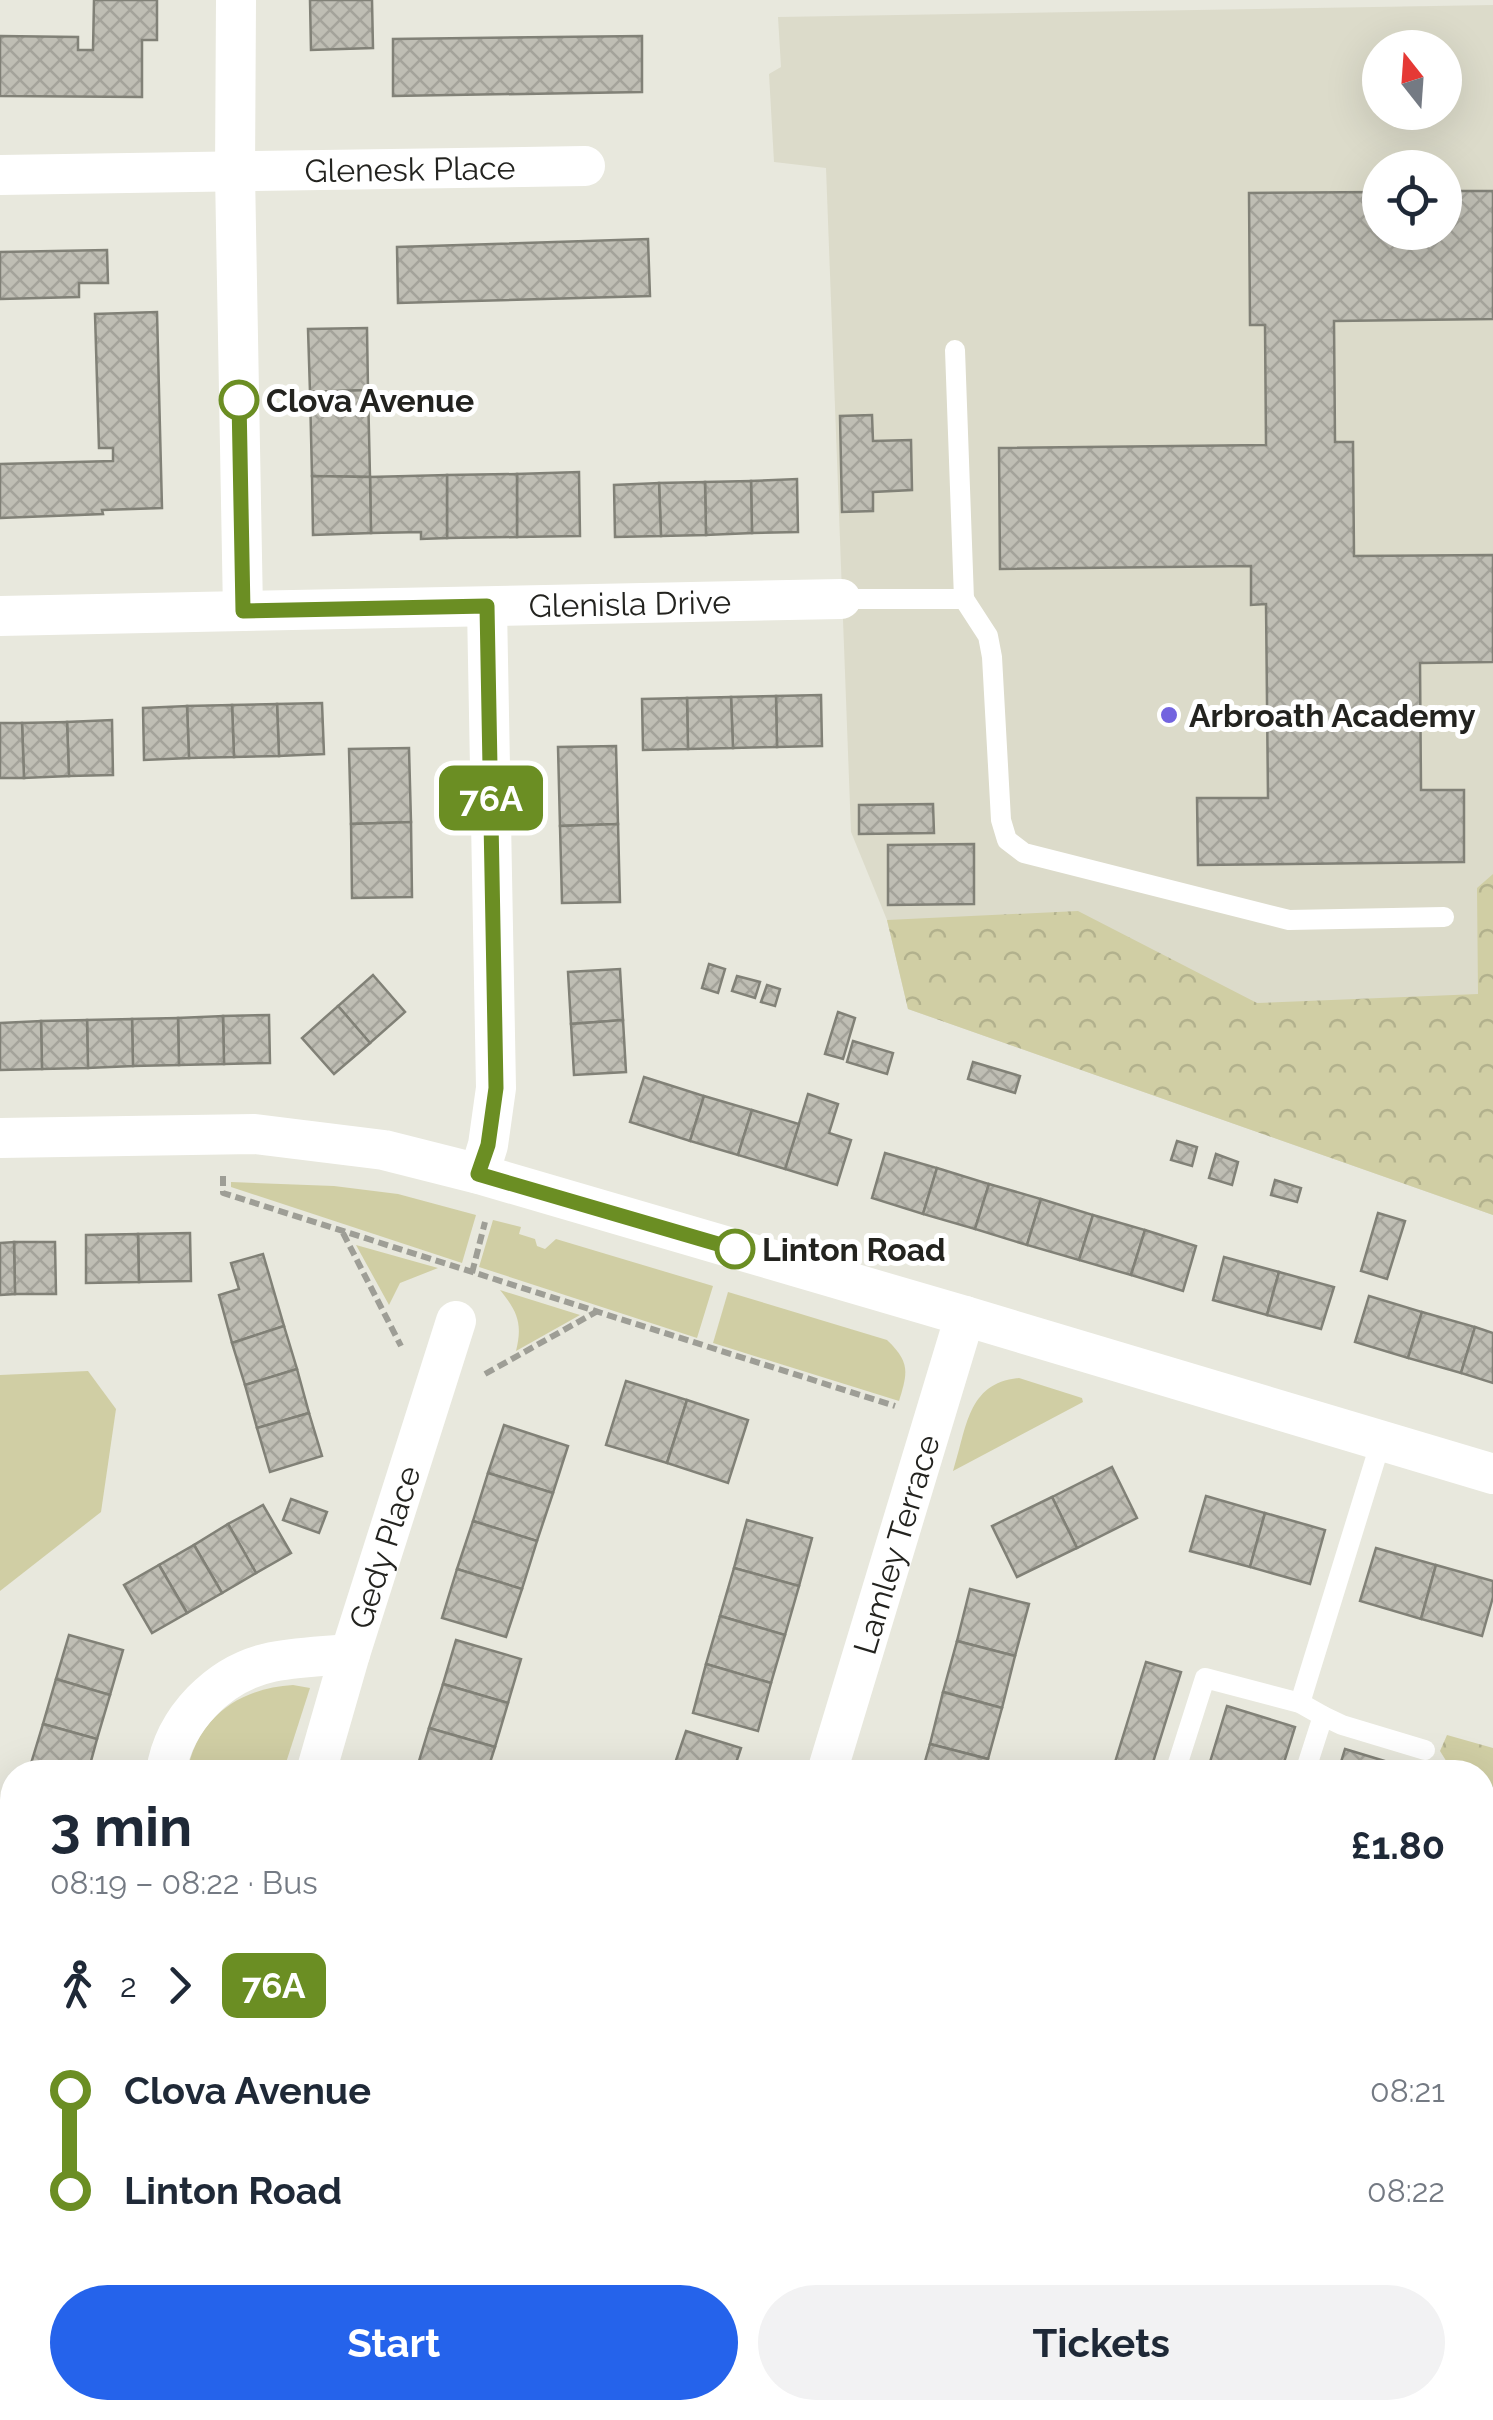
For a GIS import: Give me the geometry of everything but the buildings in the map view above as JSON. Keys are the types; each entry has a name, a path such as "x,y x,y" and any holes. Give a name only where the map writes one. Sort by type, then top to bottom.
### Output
{"street":[{"path":"236,0 243,611"},
{"name":"Glenesk Place","path":"0,175 585,166"},
{"name":"Glenisla Drive","path":"0,616 841,598"},
{"path":"487,606 496,1088 488,1177"},
{"path":"0,1138 255,1134 384,1150 964,1316 1493,1474"},
{"name":"Lamley Terrace","path":"831,1760 964,1316"},
{"name":"Gedy Place","path":"319,1760 456,1322"},
{"path":"168,1760 186,1720 231,1679 268,1663 350,1654"}],"lane":[{"path":"955,350 964,598 988,636 999,808 1007,840 1014,848 1062,864 1289,920 1444,917"},
{"path":"841,598 964,598"},
{"path":"1300,1703 1382,1441"},
{"path":"1179,1760 1205,1678 1300,1703 1342,1725 1425,1750"},
{"path":"1309,1760 1323,1716"}],"path":[{"path":"222,1134 223,1193 936,1419"},
{"path":"456,1322 472,1272 488,1177"}],"shaded area":[{"name":"Arbroath Academy","path":"1493,5 1493,1215 908,1009 887,920 851,832 826,168 774,162 769,74 781,67 778,17"}],"green space":[{"path":"1493,874 1493,1215 908,1009 887,920 1078,911 1257,1003 1478,994 1477,888"},
{"path":"231,1182 334,1186 398,1194 476,1215 462,1263 231,1187"},
{"path":"493,1220 521,1227 519,1234 535,1239 537,1246 545,1249 556,1239 713,1286 697,1338 479,1267"},
{"path":"356,1245 438,1268 400,1283 389,1305"},
{"path":"500,1290 580,1315 516,1351 517,1318"},
{"path":"728,1292 887,1340 905,1368 899,1401 713,1343"},
{"path":"88,1371 116,1409 101,1512 0,1591 0,1375"},
{"path":"1019,1378 1082,1398 1083,1402 953,1471 966,1424 979,1398 1002,1382"},
{"path":"273,1687 310,1688 287,1760 190,1760 200,1736 224,1709"},
{"path":"1447,1735 1493,1748 1493,1760 1446,1760 1440,1751"}],"bus line":[{"name":"76A","path":"239,400 243,611 487,606 496,1088 488,1145 478,1174 735,1249"}],"place":[{"name":"Clova Avenue","path":"239,400"},
{"name":"Arbroath Academy","path":"1169,715"},
{"name":"Linton Road","path":"735,1249"}]}
